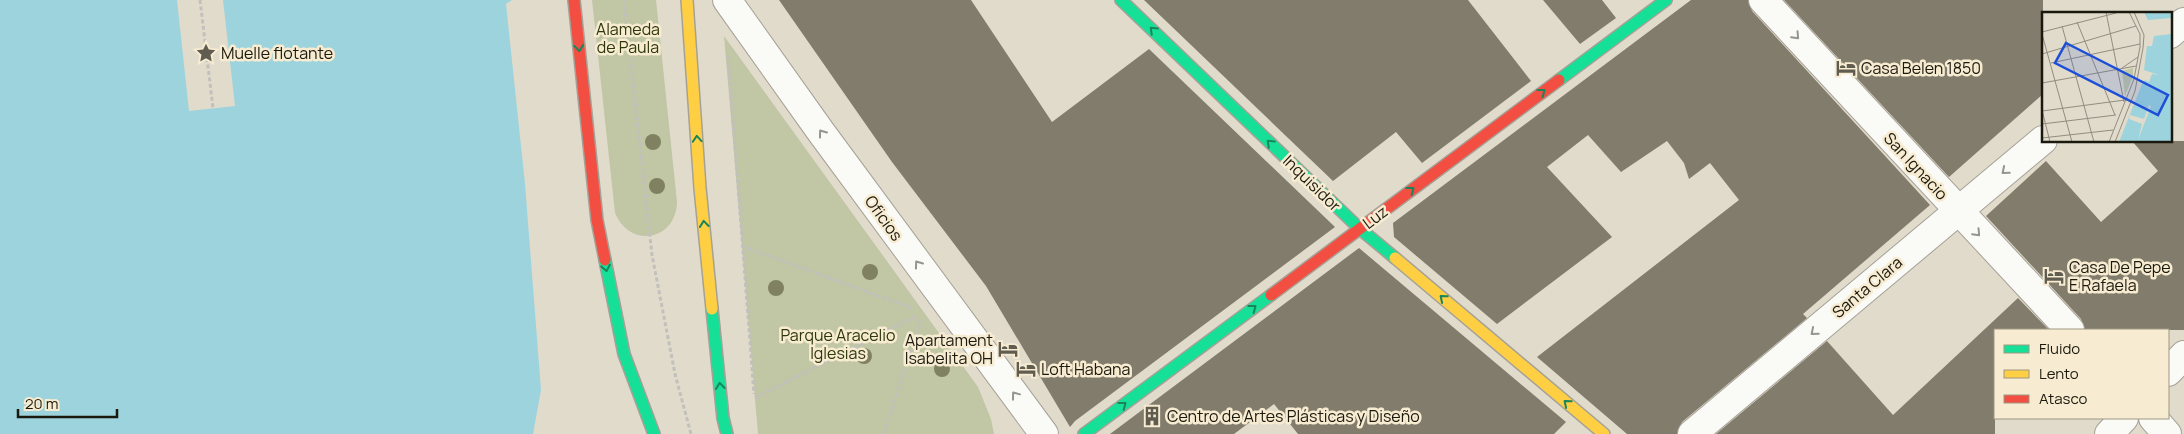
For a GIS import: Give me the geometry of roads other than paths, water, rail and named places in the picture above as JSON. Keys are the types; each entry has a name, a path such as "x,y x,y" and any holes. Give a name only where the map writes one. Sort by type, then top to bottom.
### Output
{"street":[{"path":"574,0 597,220 624,354 654,434"},
{"path":"687,0 700,188 723,418 727,434"},
{"name":"Oficios","path":"727,0 821,132 1044,434"},
{"name":"Inquisidor","path":"1121,0 1359,228 1604,434"},
{"name":"Luz","path":"1084,434 1666,0"},
{"name":"San Ignacio","path":"1763,0 1957,211 2069,329"},
{"path":"2172,32 2184,22"},
{"name":"Santa Clara","path":"1692,434 2042,141"},
{"path":"2169,371 2184,355"},
{"path":"2110,434 2123,419"},
{"path":"2153,419 2167,434"}],"water":[{"path":"0,0 512,0 506,4 525,184 541,390 533,434 0,434"}],"place":[{"name":"Muelle flotante","path":"206,53"},
{"name":"Casa Belen 1850","path":"1846,68"},
{"name":"Casa De Pepe E Rafaela","path":"2054,276"},
{"name":"Apartament Isabelita OH","path":"1008,349"},
{"name":"Loft Habana","path":"1026,369"},
{"name":"Centro de Artes Plásticas y Diseño","path":"1152,416"}],"park label":[{"name":"Alameda de Paula","path":"628,38"},
{"name":"Parque Aracelio Iglesias","path":"838,344"}]}
